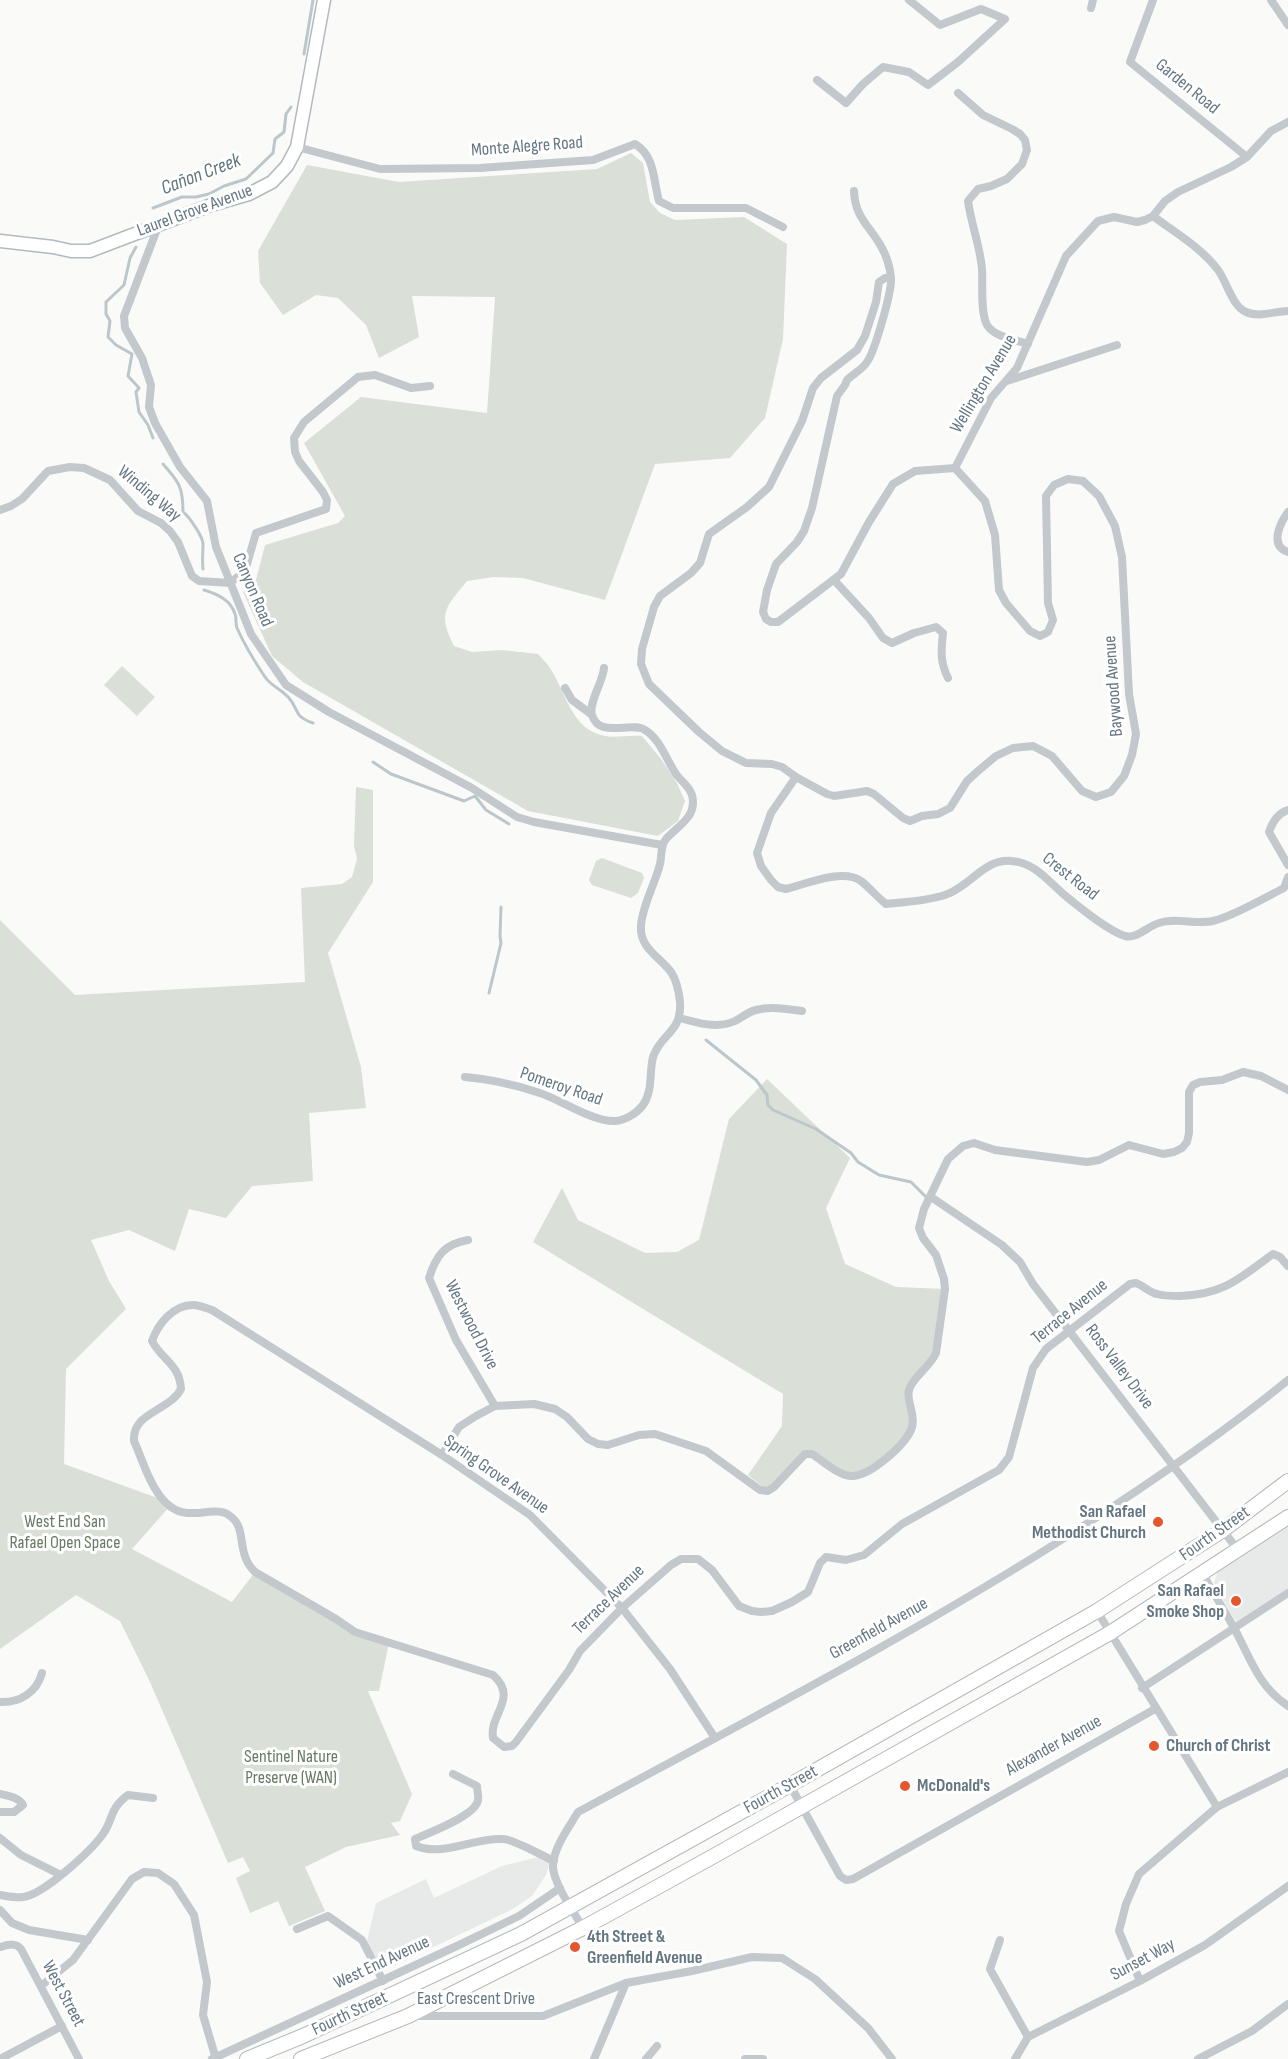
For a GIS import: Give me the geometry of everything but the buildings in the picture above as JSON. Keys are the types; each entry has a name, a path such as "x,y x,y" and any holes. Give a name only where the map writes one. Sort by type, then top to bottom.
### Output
{"main road":[{"name":"Fourth Street","path":"303,2036 521,1934 790,1785 1096,1611 1224,1530 1282,1485"},
{"name":"Fourth Street","path":"301,2059 408,2016 583,1928 1110,1633 1288,1517"},
{"path":"247,2059 303,2036"}],"street":[{"name":"Laurel Grove Avenue","path":"0,241 71,251 90,251 160,223 249,194 272,182 287,166 297,147 324,0"},
{"path":"817,80 846,104 863,84 883,67 909,72 928,85 958,62 1005,19 981,9 940,25 909,0"},
{"name":"Garden Road","path":"1153,0 1130,62 1247,157"},
{"path":"1271,0 1288,25"},
{"path":"958,93 974,109 1012,129 1025,140 1027,150 1022,164 1016,171 999,183 978,189 968,201 982,267 983,302 987,325 994,332 1028,344"},
{"path":"1288,122 1271,130 1247,157 1178,192 1165,201 1152,216 1204,255 1216,268 1238,306 1244,311 1253,315 1288,311"},
{"name":"Monte Alegre Road","path":"297,147 380,170 480,168 593,160 634,144 644,149 651,160 660,201 673,208 746,208 783,227"},
{"path":"855,191 855,205 858,212 882,248 888,262 891,285 873,351 862,368 847,380 837,396 812,508 804,531 797,542 776,564 766,590 763,612 766,619 778,622 841,574 893,484 915,471 955,468"},
{"name":"Wellington Avenue","path":"955,468 991,398 1017,368 1066,255 1098,221 1114,217 1137,222 1152,216"},
{"name":"Canyon Road","path":"160,223 124,316 125,328 142,358 151,385 149,407 155,423 180,467 207,501 216,547 251,634 285,685 320,707 472,788 517,817 662,845"},
{"name":"Baywood Avenue","path":"891,278 885,278 879,282 872,317 857,350 821,378 813,388 802,421 769,487 747,507 709,534 700,563 691,573 660,596 654,607 642,649 641,664 649,684 722,751 746,763 772,764 782,767 826,794 834,796 867,791 874,794 903,819 910,821 922,816 938,814 950,808 967,781 996,756 1013,748 1034,746 1052,756 1082,792 1096,797 1111,792 1124,776 1132,755 1136,734 1129,694 1122,557 1115,526 1099,496 1083,481 1068,479 1054,485 1046,496 1048,603 1053,620 1048,632 1040,636 1030,631 1002,597 999,590 995,535 985,501 955,468"},
{"path":"1006,381 1117,345"},
{"path":"230,583 246,571 256,533 326,509 327,500 323,492 299,461 295,452 294,438 304,422 358,377 375,375 411,388 430,386"},
{"name":"Winding Way","path":"0,510 22,499 48,471 70,467 84,468 110,480 138,511 161,523 170,531 178,542 192,576 199,581 230,583"},
{"path":"1288,512 1277,531 1278,544 1288,552"},
{"path":"834,580 869,618 883,638 892,643 914,633 936,627 943,633 940,656 948,678"},
{"path":"604,668 603,678 591,707 594,721 601,726 611,728 645,730 657,742 676,774 691,792 693,801 688,818 662,845 660,865 640,928 645,946 675,980 679,995 680,1018 700,1024 715,1024 728,1023 764,1009 802,1011"},
{"path":"565,687 572,700 591,714"},
{"name":"Crest Road","path":"796,777 771,813 757,853 761,866 771,880 778,887 786,889 841,875 852,876 860,880 886,904 921,900 946,895 963,886 989,864 1011,860 1038,870 1066,897 1111,929 1126,936 1134,936 1156,923 1166,921 1214,921 1284,888 1288,877"},
{"path":"1288,810 1284,811 1272,824 1269,832 1288,865"},
{"name":"Pomeroy Road","path":"465,1077 541,1094 605,1120 621,1120 632,1115 644,1103 649,1088 654,1055 680,1018"},
{"path":"442,1455 459,1427 495,1406 534,1404 555,1409 567,1417 588,1439 598,1444 608,1445 639,1435 655,1434 706,1451 760,1490 768,1491 774,1488 805,1454 812,1454 844,1474 853,1476 865,1473 896,1449 907,1436 912,1427 913,1417 908,1393 910,1386 933,1362 936,1353 945,1288 936,1255 922,1238 919,1228 924,1209 948,1159 963,1146 974,1143 995,1150 1087,1162 1100,1160 1130,1145 1163,1154 1173,1152 1187,1142 1189,1092 1193,1085 1222,1080 1243,1072 1261,1076 1288,1090"},
{"name":"Ross Valley Drive","path":"931,1197 1002,1245 1020,1262 1033,1284 1238,1551"},
{"name":"Westwood Drive","path":"468,1240 454,1243 442,1252 434,1263 429,1278 456,1340 495,1406"},
{"name":"Terrace Avenue","path":"230,1322 212,1310 195,1304 182,1307 169,1315 157,1328 152,1341 178,1372 182,1389 172,1401 141,1420 136,1426 134,1441 157,1491 177,1511 226,1513 238,1524 244,1557 255,1572 362,1635 493,1675 504,1688 504,1698 492,1732 493,1738 504,1747 512,1746 516,1742 569,1670 580,1651 622,1608 671,1565 681,1559 691,1558 705,1564 739,1606 752,1611 772,1611 801,1597 808,1592 820,1563 826,1557 846,1560 864,1555 902,1524 999,1470 1009,1457 1033,1368 1038,1359 1046,1349 1130,1284 1137,1283 1160,1295 1201,1296 1235,1282 1273,1254 1280,1257 1288,1266"},
{"name":"Spring Grove Avenue","path":"230,1322 442,1455 530,1515 622,1608 670,1669 715,1738"},
{"name":"Greenfield Avenue","path":"554,1861 561,1840 578,1812 881,1649 980,1591 1174,1467 1288,1380"},
{"path":"1202,1573 1234,1627 1259,1678 1275,1698 1288,1706"},
{"path":"1143,1688 1288,1593"},
{"path":"1096,1611 1217,1807"},
{"path":"0,1702 26,1696 39,1683 42,1673"},
{"name":"Alexander Avenue","path":"790,1785 840,1876 846,1880 853,1879 1155,1709"},
{"path":"1140,1981 1119,1931 1126,1904 1139,1874 1217,1807 1288,1772"},
{"path":"453,1774 477,1786 476,1806 454,1822 415,1839 416,1846 432,1849 505,1839 554,1861 553,1869 560,1888 583,1928"},
{"path":"0,1794 21,1801 23,1805 14,1812 0,1812"},
{"path":"0,1895 24,1898 61,1875 98,1841 106,1831 113,1809 121,1801 128,1796 153,1798"},
{"path":"0,1838 21,1855 61,1875"},
{"path":"41,1986 73,1960 132,1879 144,1872 158,1873 174,1884 194,1915 207,1982 203,2015 215,2058"},
{"name":"Sunset Way","path":"1028,2037 1140,1981 1205,1945 1288,1886"},
{"name":"West End Avenue","path":"215,2058 383,1982 519,1916 560,1888"},
{"path":"0,1910 12,1923 29,1930 88,1940"},
{"path":"297,1929 328,1916 362,1940 383,1982"},
{"path":"1000,1940 990,1969 1028,2037 1015,2059"},
{"name":"West Street","path":"0,1947 18,1945 79,2059"},
{"name":"East Crescent Drive","path":"408,2016 543,2016 626,1983 752,1957 782,1958 815,1979 868,2028 892,2059"},
{"path":"594,2059 626,1983"},
{"path":"1198,2059 1252,2031 1288,2004"},
{"path":"0,2059 62,2026"},
{"name":"Fourth Street","path":"267,2059 303,2036"},
{"name":"Fourth Street","path":"316,2059 352,2040"},
{"path":"646,2059 657,2046"},
{"path":"745,2059 763,2059"}],"shaded area":[{"path":"1288,1523 1288,1589 1236,1622 1214,1583 1218,1571"},
{"path":"539,1857 550,1862 546,1875 532,1896 511,1910 381,1972 367,1941 376,1903 426,1879 434,1898 502,1866"}],"green space":[{"path":"631,153 643,163 650,202 660,213 675,220 744,217 787,244 783,339 765,418 730,458 655,464 605,600 523,578 493,577 467,581 449,604 445,618 454,646 472,652 502,650 538,654 550,668 577,718 594,732 609,737 642,736 677,783 685,801 678,821 658,836 528,811 303,682 272,656 243,592 256,580 265,545 338,523 345,516 304,443 361,397 487,413 495,297 412,296 419,337 379,358 366,325 338,298 316,295 283,315 260,283 258,251 307,165 399,182 597,169"},
{"path":"122,666 155,697 137,716 104,685"},
{"path":"356,787 373,790 373,882 328,953 361,1067 366,1108 309,1113 313,1181 252,1186 226,1218 189,1209 175,1251 129,1230 91,1240 109,1281 126,1309 66,1369 64,1464 163,1500 170,1506 132,1549 232,1602 255,1572 355,1632 389,1643 379,1691 368,1691 412,1794 400,1821 391,1823 400,1835 346,1847 305,1867 325,1911 289,1926 278,1901 250,1913 236,1878 250,1871 243,1857 228,1863 150,1682 120,1621 76,1595 0,1649 0,920 75,995 305,982 301,888 342,884 352,877 357,859 354,846"},
{"path":"602,858 642,873 644,878 638,893 631,898 592,885 589,880 596,861"},
{"path":"767,1079 850,1158 826,1208 845,1264 896,1287 945,1289 933,1362 910,1386 912,1427 896,1449 853,1476 805,1454 768,1491 748,1475 782,1426 783,1394 533,1242 562,1188 578,1220 645,1253 677,1252 699,1240 729,1119"}],"waterway":[{"name":"Cañon Creek","path":"304,54 313,0"},
{"name":"Cañon Creek","path":"153,208 182,197 209,194 246,179 273,153 275,139 284,132 286,114 291,107"},
{"name":"Cañon Creek","path":"136,247 130,258 124,285 106,302 106,314 110,321 108,337 116,345 132,354 128,376 139,388 136,392 139,412 153,438"},
{"name":"Cañon Creek","path":"163,464 179,485 183,512 195,527 202,541 203,569"},
{"name":"Cañon Creek","path":"204,590 227,601 235,614 236,626 265,677 289,698 300,715 313,723"},
{"name":"Cañon Creek","path":"373,762 391,774 464,801 475,796 486,810 509,824"},
{"name":"Cañon Creek","path":"489,993 501,943 501,907"},
{"path":"706,1040 756,1080 767,1095 768,1105 773,1110 816,1129 851,1153 858,1162 879,1175 911,1182 926,1197"}],"place":[{"name":"San Rafael Methodist Church","path":"1158,1522"},
{"name":"San Rafael Smoke Shop","path":"1236,1601"},
{"name":"Church of Christ","path":"1154,1746"},
{"name":"McDonald's","path":"905,1786"},
{"name":"4th Street & Greenfield Avenue","path":"575,1947"}],"park label":[{"name":"West End San Rafael Open Space","path":"65,1532"},
{"name":"Sentinel Nature Preserve (WAN)","path":"291,1767"}]}
